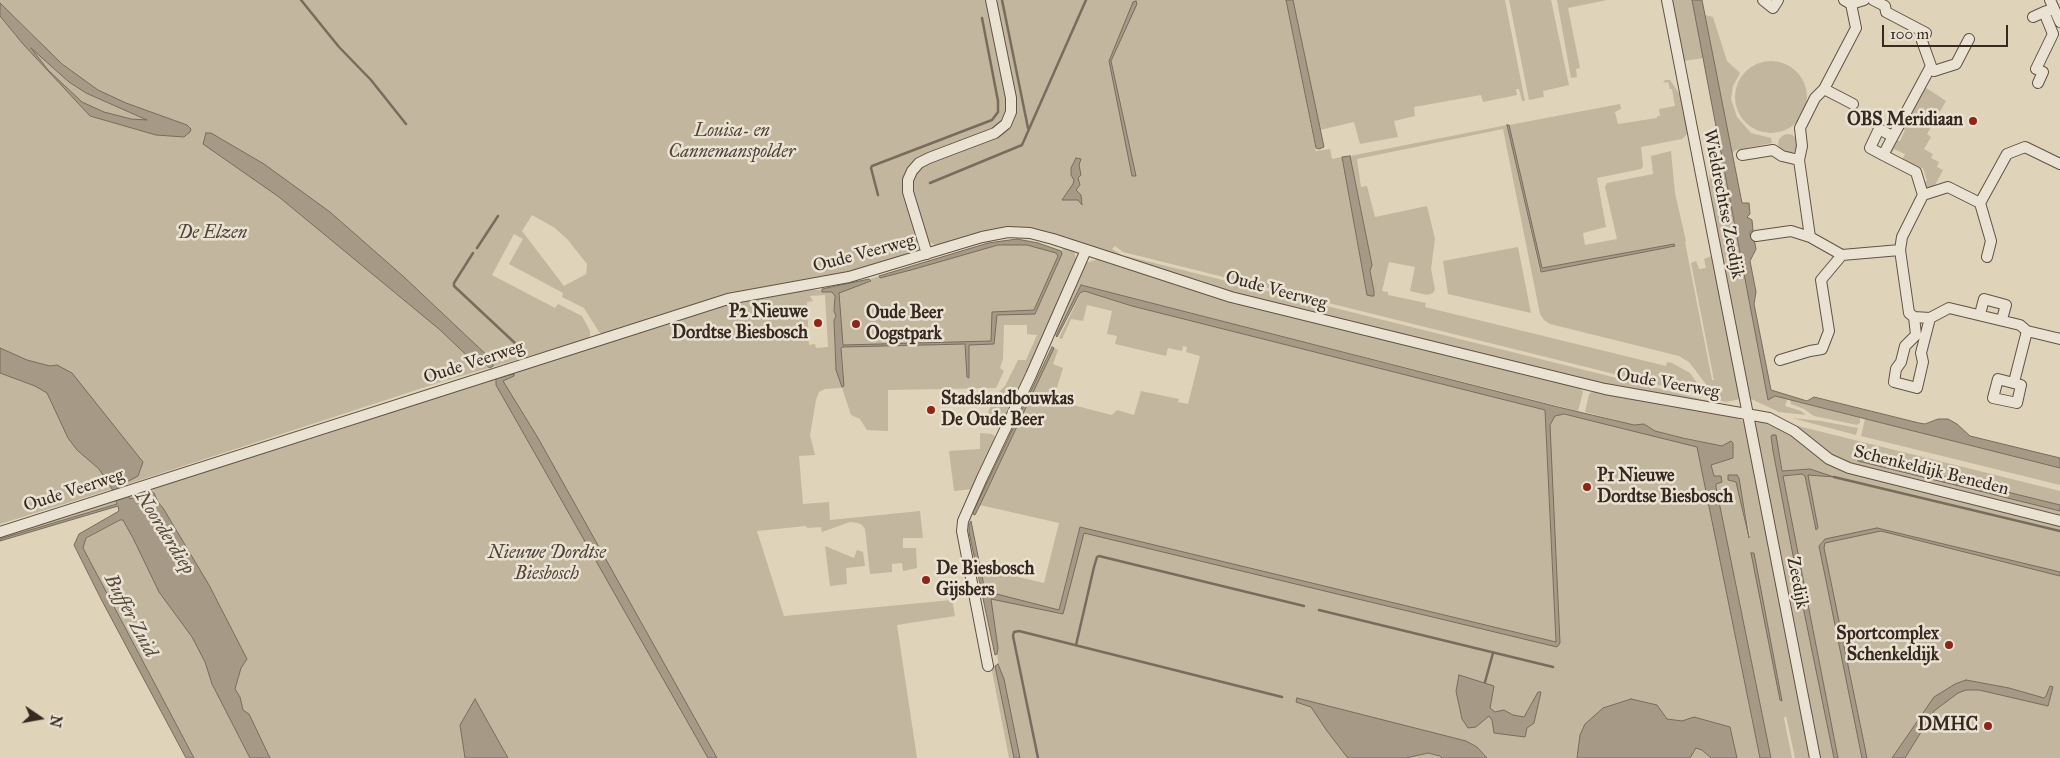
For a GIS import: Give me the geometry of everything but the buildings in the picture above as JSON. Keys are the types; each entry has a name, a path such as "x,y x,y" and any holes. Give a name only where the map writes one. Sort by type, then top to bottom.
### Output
{"street":[{"path":"927,254 908,192 908,180 912,171 919,163 929,158 996,133 1006,124 1011,112 1011,98 992,0"},
{"name":"Wieldrechtse Zeedijk","path":"1667,0 1747,414"},
{"path":"1763,0 1773,8 1778,0"},
{"path":"1810,237 1799,160 1802,146 1800,128 1815,98 1824,89 1856,28 1848,2 1864,0"},
{"path":"1873,0 1886,3 1886,12 1926,33 1922,42 1931,66 1883,155"},
{"path":"2033,17 2049,7"},
{"path":"2049,7 2060,22"},
{"path":"2038,83 2043,72 2036,69 2053,34 2049,7"},
{"path":"1930,69 1934,71 1956,64 1969,39"},
{"path":"1824,89 1853,104"},
{"path":"1892,136 1879,129 1870,148 1916,172 1924,195"},
{"path":"1987,257 1991,241 1980,203 2007,154 2025,147 2060,164"},
{"path":"1742,155 1773,150 1782,156 1799,160"},
{"path":"1930,318 1921,353 1923,362 1917,388 1894,382 1905,346 1916,334 1914,318 1909,313 1900,250 1902,237 1924,195 1948,187 1980,203"},
{"path":"1756,236 1791,231 1810,237 1842,255 1900,250"},
{"name":"Oude Veerweg","path":"0,532 728,299 849,277 982,237 1008,232 1039,235 1231,297 1605,389 1747,414"},
{"path":"988,666 962,531 963,521 1031,376 1086,250"},
{"path":"1780,360 1822,349 1829,331 1821,280 1842,255"},
{"path":"1980,314 1984,299 2006,305 2002,319"},
{"path":"1914,318 1930,318 1949,308 2002,319 2020,325 2027,331 2060,340"},
{"path":"2014,382 2027,331"},
{"name":"Schenkeldijk Beneden","path":"1747,414 1769,418 1784,424 1824,455 1849,468 2060,521"},
{"name":"Zeedijk","path":"1747,414 1815,758"}],"green space":[{"path":"0,0 1286,0 1316,151 1330,149 1332,159 1342,157 1367,295 1374,291 1370,271 1372,265 1350,156 1507,125 1540,272 1674,246 1674,244 1542,268 1509,125 1620,104 1621,109 1615,112 1618,124 1657,118 1657,116 1660,116 1659,109 1675,106 1672,89 1670,89 1668,82 1663,83 1665,80 1670,80 1681,96 1687,113 1688,133 1682,139 1641,147 1643,166 1641,169 1597,178 1606,227 1583,233 1585,245 1617,239 1605,187 1607,183 1653,174 1651,156 1671,151 1675,193 1712,380 1714,380 1691,263 1696,261 1699,269 1706,268 1704,259 1714,255 1740,399 1726,402 1718,400 1689,362 1679,356 1550,324 1544,320 1540,314 1503,129 1357,159 1361,187 1367,186 1375,217 1427,206 1435,239 1431,269 1435,289 1433,293 1427,295 1410,291 1415,267 1389,262 1382,291 1388,292 1388,295 1426,303 1425,307 1666,366 1667,362 1672,363 1690,373 1707,397 1123,252 1115,246 1112,249 1122,255 1709,401 1709,403 1622,389 1229,292 1060,236 1019,228 1002,228 983,232 937,246 929,242 918,246 914,252 841,276 757,288 725,295 602,334 584,308 562,297 563,293 509,264 523,239 514,234 492,275 555,308 558,304 582,316 590,331 590,336 587,339 441,382 0,524","holes":["532,215 555,228 568,240 587,264 586,274 564,286 522,231"]},
{"path":"1293,0 1505,0 1525,101 1522,101 1519,89 1516,89 1517,95 1483,102 1481,95 1414,107 1415,116 1394,121 1398,137 1360,144 1354,122 1320,130"},
{"path":"1509,0 1551,0 1569,85 1543,91 1544,97 1529,100"},
{"path":"1557,0 1607,0 1568,8 1580,68 1576,69 1577,77 1571,78"},
{"path":"1671,0 1692,0 1704,58 1683,61"},
{"path":"1705,15 1713,17 1727,61 1740,73 1733,86 1731,99 1737,117 1751,133 1771,138 1772,143 1736,150 1732,153"},
{"path":"1778,61 1797,71 1805,83 1807,97 1805,111 1797,123 1785,131 1764,133 1745,123 1737,111 1735,90 1745,71 1757,63"},
{"path":"1925,87 1946,101 1927,134 1931,137 1924,149 1933,154 1931,158 1939,162 1937,167 1943,170 1934,187 1924,188 1922,183 1927,181 1923,168 1918,169 1902,160 1905,154 1894,149 1891,154 1887,151 1893,140 1900,141 1905,130 1900,127"},
{"path":"1788,134 1795,137 1798,144 1795,151 1788,154 1781,151 1778,144 1781,137"},
{"path":"1724,160 1768,399 1775,396 1787,400 1785,406 1801,411 1806,415 1779,412 1747,397 1709,190 1710,162"},
{"name":"Nieuwe Dordtse Biesbosch","path":"1017,239 1038,243 1061,252 1035,314 1064,245 1074,251 1077,262 1004,421 991,426 985,421 994,397 1005,386 1018,360 1026,360 1037,335 1027,334 1027,325 1004,325 1003,359 1000,368 1004,371 996,388 888,390 888,431 867,430 860,419 851,415 842,388 825,389 819,392 810,435 815,455 799,456 803,504 829,502 830,520 920,511 923,538 903,538 903,548 916,548 917,568 903,571 902,563 892,564 892,572 870,574 865,529 858,523 850,522 822,532 821,527 807,528 806,526 757,531 784,616 952,600 955,616 897,625 917,758 194,758 83,550 82,544 86,538 123,519 117,504 0,539 0,536 323,435 732,303 807,290 833,292 835,299 834,311 836,313 834,320 836,370 844,386 838,294 840,291 871,282 870,279 988,243","holes":["825,295 828,347 816,348 815,344 809,345 807,302 813,301 810,296"]},
{"path":"1518,247 1531,313 1448,294 1443,261"},
{"path":"1098,259 1109,260 1580,388 1583,392 1578,411 1081,285 1056,336 1053,333 1085,263"},
{"path":"1082,291 1132,306 1545,410 1556,642 1124,538 1555,645 1558,643 1548,412 1577,417 1697,446 1760,758 1017,758 980,568 1044,583 1059,523 980,505 1054,348 1058,350 1053,364 1063,368 1053,400 1112,415 1117,410 1134,415 1141,391 1179,399 1178,402 1188,404 1200,356 1186,352 1187,347 1183,346 1182,351 1168,348 1166,356 1115,344 1117,336 1107,334 1112,311 1087,305 1083,321 1071,319 1062,339 1059,338"},
{"path":"1593,391 1734,416 1744,422 1747,428 1812,758 1795,758 1786,716 1784,718 1792,758 1771,758 1716,487 1716,484 1722,482 1721,476 1714,476 1711,465 1733,458 1733,443 1722,446 1655,431 1644,424 1634,425 1585,412 1589,394","holes":["1728,475 1736,475 1739,478 1750,535 1748,538 1736,482 1729,481"]},
{"path":"1790,400 1860,418 1860,423 1857,425 1814,416 1804,409 1791,404"},
{"path":"1792,418 1821,421 1858,428 1856,435"},
{"path":"1865,419 2060,468 2060,485 1861,436"},
{"name":"Sportcomplex Schenkeldijk","path":"1759,421 1775,425 1849,473 2060,526 2060,758 1838,758 1783,476 1802,474 1805,476 1815,528 1806,474 1834,477 1810,469 1782,471 1775,437 1771,436 1834,758 1818,758 1753,425"},
{"path":"1794,425 2060,491 2060,505 1862,456 1858,461 2060,511 2060,515 1857,466 1835,458"},
{"path":"980,433 992,434 996,437 973,489 954,491 949,451 980,449"},
{"path":"825,546 854,558 857,550 863,552 865,566 846,568 847,584 830,586"},
{"path":"991,666 995,666 1014,758 1009,758"}],"water":[{"path":"1286,0 1293,0 1324,147 1319,149 1316,148"},
{"path":"1692,0 1702,0 1742,203 1749,203 1750,214 1747,217 1752,220 1753,230 1750,232 1750,236 1754,239 1756,249 1750,261 1756,292 1754,304 1771,390 1807,401 1814,397 1925,424 1938,419 1948,419 1957,424 1970,436 2060,458 2060,468 1775,396 1768,400"},
{"path":"1136,1 1137,4 1111,61 1136,176 1132,176 1109,61 1133,2"},
{"path":"0,3 62,64 98,90 126,103 187,125 191,129 190,132 184,137 156,135 90,116 23,44 0,16","holes":["31,48 69,82 86,93 147,120 131,119 104,112 82,102 48,70"]},
{"path":"1507,125 1509,125 1542,268 1674,244 1675,246 1541,272"},
{"path":"206,133 211,133 264,164 330,212 404,277 493,361 493,366 490,368 482,362 480,367 477,365 439,329 279,197 203,144"},
{"path":"1350,156 1372,265 1370,271 1374,296 1367,295 1342,157"},
{"path":"1076,158 1081,159 1079,165 1081,175 1078,178 1080,185 1076,190 1081,195 1082,205 1078,200 1062,200 1073,184 1071,168"},
{"path":"1017,239 1038,243 1061,251 1062,254 1035,314 997,315 994,344 969,345 969,378 967,377 965,344 843,347 841,348 844,386 842,387 836,370 835,296 832,292 822,292 822,289 869,279 871,281 839,293 843,345 991,341 992,312 1034,310 1058,256 1056,253 1027,245 998,245 911,270 880,278 879,276 988,243"},
{"path":"1081,285 1558,407 1634,425 1644,424 1655,431 1683,438 1722,446 1731,441 1733,443 1733,458 1711,465 1714,476 1721,476 1722,482 1716,484 1716,487 1771,758 1760,758 1697,447 1564,414 1555,416 1550,425 1560,643 1557,647 1084,533 1063,614 991,599 998,648 995,655 969,532 971,521 985,591 1059,610 1080,527 1556,642 1545,410 1132,306 1084,291 1080,293 1057,337"},
{"path":"1052,347 1054,348 975,515 973,512"},
{"name":"Noorderdiep","path":"0,348 27,360 50,366 57,365 72,373 143,462 138,476 125,483 128,495 130,499 154,493 209,585 247,659 241,668 235,689 240,697 243,710 249,714 270,758 250,758 212,684 205,662 192,637 159,592 133,538 123,520 120,520 86,538 83,548 194,758 186,758 74,545 79,534 119,511 118,506 0,541 0,539 117,504 112,489 99,469 77,450 68,438 47,393 35,386 0,373"},
{"path":"514,374 514,376 503,381 538,438 717,758 708,758 496,385 496,378"},
{"path":"1776,435 1782,471 1810,469 1834,477 1808,475 1818,528 1816,530 1805,476 1802,474 1783,476 1838,758 1834,758 1800,592 1773,451 1771,436"},
{"path":"1861,456 2060,505 2060,511 1858,461 1857,457"},
{"path":"1728,475 1737,475 1749,538 1736,482 1728,480"},
{"path":"1877,528 2060,572 2060,576 1881,531 1825,543 1824,548 1867,758 1862,758 1819,546 1825,539"},
{"path":"1751,553 1754,553 1782,701 1780,700"},
{"path":"998,664 1004,679 1020,758 1014,758 995,666"},
{"path":"1459,675 1494,686 1490,708 1495,712 1504,710 1513,715 1524,717 1538,692 1541,692 1534,723 1527,728 1525,737 1494,733 1492,720 1489,716 1476,727 1468,728 1462,719 1456,691"},
{"path":"1966,680 2009,688 2044,698 2050,686 2053,687 2048,706 1979,690 1966,690 1958,693 1934,711 1905,758 1892,758 1934,697 1955,684"},
{"path":"1297,698 1466,741 1477,747 1487,758 1442,758 1428,753 1406,758 1350,758 1347,757 1327,731 1311,707 1296,702"},
{"path":"475,699 508,758 465,758 460,725"},
{"path":"1631,699 1657,705 1667,719 1682,721 1694,717 1730,727 1737,758 1711,758 1702,750 1696,748 1690,758 1577,758 1580,735 1585,724 1603,708"}],"waterway":[{"path":"301,0 339,47 371,80 406,124"},
{"path":"1002,0 1028,128"},
{"path":"930,183 1022,145 1086,0"},
{"path":"878,195 872,166 992,120 998,112 998,101 982,18"},
{"path":"477,248 498,216"},
{"path":"473,253 454,286 517,345"},
{"path":"1834,477 2060,531"},
{"path":"1076,645 1094,567 1099,556 1304,606"},
{"path":"1319,610 1553,667"},
{"path":"1038,758 1013,636 1014,632 1019,631 1282,697"},
{"path":"1485,682 1493,653"}],"place":[{"name":"OBS Meridiaan","path":"1973,121"},
{"name":"P2 Nieuwe Dordtse Biesbosch","path":"818,323"},
{"name":"Oude Beer Oogstpark","path":"856,324"},
{"name":"Stadslandbouwkas De Oude Beer","path":"931,410"},
{"name":"P1 Nieuwe Dordtse Biesbosch","path":"1587,487"},
{"name":"De Biesbosch Gijsbers","path":"926,580"},
{"name":"Sportcomplex Schenkeldijk","path":"1949,645"},
{"name":"DMHC","path":"1988,726"}],"park label":[{"name":"Louisa- en Cannemanspolder","path":"732,142"},
{"name":"De Elzen","path":"212,234"}],"water label":[{"name":"Buffer Zuid","path":"130,616"}]}
